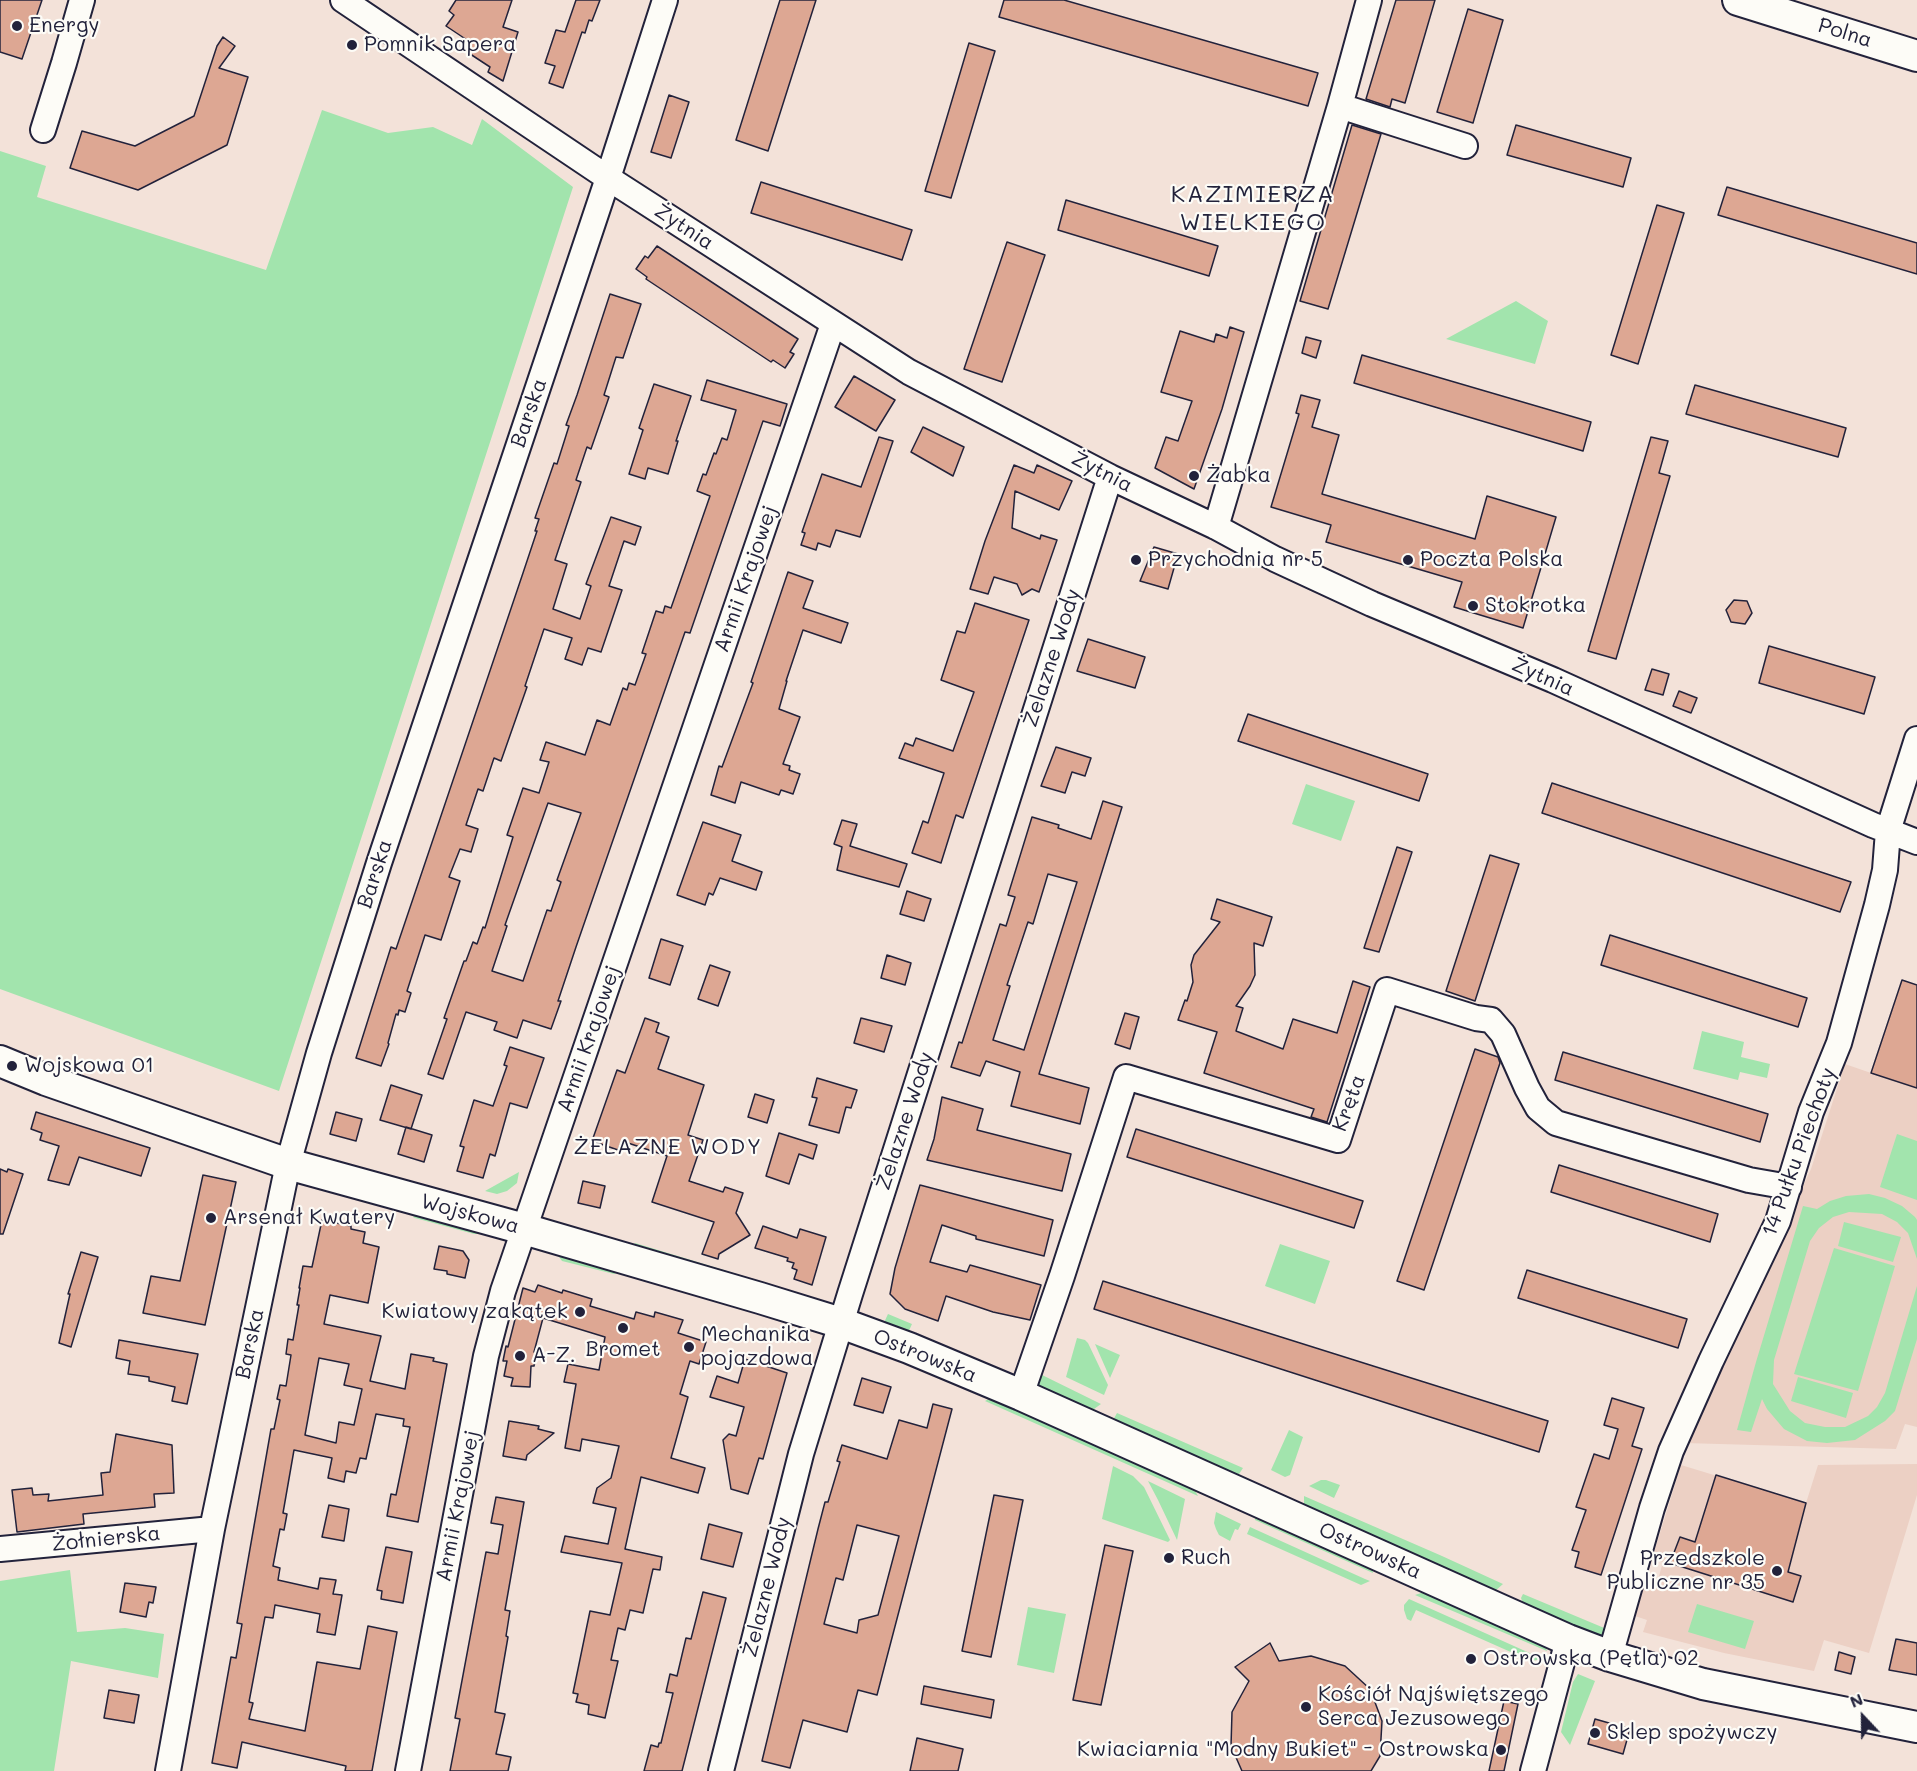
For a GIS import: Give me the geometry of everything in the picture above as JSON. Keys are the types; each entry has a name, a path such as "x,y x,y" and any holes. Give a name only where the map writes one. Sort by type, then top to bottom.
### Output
{"street":[{"path":"43,130 81,0"},
{"name":"Żytnia","path":"343,0 608,178 909,372 1110,477 1216,527 1275,559 1372,604 1543,676 1917,842"},
{"name":"Barska","path":"168,1771 212,1529 288,1164 319,1053 382,852 608,178 665,0"},
{"path":"1216,527 1369,0"},
{"name":"Polna","path":"1738,0 1917,56"},
{"path":"1340,106 1465,146"},
{"name":"Armii Krajowej","path":"408,1771 486,1356 502,1291 833,324"},
{"name":"Żelazne Wody","path":"721,1771 801,1454 1110,477"},
{"name":"14 Pułku Piechoty","path":"1610,1656 1652,1508 1671,1451 1778,1221 1811,1112 1839,1043 1885,870 1888,831 1917,739"},
{"name":"Kręta","path":"1021,1395 1126,1077 1338,1140 1388,990 1476,1018 1491,1020 1503,1034 1538,1108 1556,1123 1749,1180 1789,1187"},
{"name":"Wojskowa","path":"0,1061 46,1080 288,1164 524,1229 841,1323"},
{"name":"Ostrowska","path":"841,1323 909,1348 1021,1395 1568,1640 1610,1656 1702,1684 1917,1727"},
{"name":"Żołnierska","path":"0,1549 212,1529"},
{"path":"1533,1771 1568,1640"}],"shaded area":[{"path":"1902,980 1917,985 1917,1427 1905,1424 1896,1449 1684,1443 1811,1169 1845,1064 1871,1073"},
{"name":"Przedszkole Publiczne nr 35","path":"1917,1464 1917,1495 1869,1653 1824,1640 1814,1671 1724,1653 1643,1632 1647,1620 1635,1616 1645,1580 1657,1583 1663,1562 1652,1559 1681,1465 1806,1503 1818,1465"}],"green space":[{"path":"322,110 388,133 433,127 472,145 482,119 573,187 279,1091 0,989 0,151 46,166 37,197 266,270"},
{"path":"1516,301 1548,321 1535,364 1446,339"},
{"path":"1306,784 1355,801 1341,841 1292,824"},
{"path":"1702,1031 1744,1042 1741,1057 1770,1064 1767,1078 1740,1072 1738,1080 1693,1069"},
{"path":"1897,1134 1917,1141 1917,1200 1880,1187"},
{"path":"519,1172 517,1183 507,1191 497,1194 485,1191"},
{"path":"1869,1194 1902,1206 1915,1217 1917,1220 1917,1259 1908,1233 1897,1222 1882,1214 1849,1212 1833,1217 1819,1228 1810,1241 1774,1360 1773,1384 1790,1411 1805,1423 1825,1427 1845,1427 1868,1416 1877,1407 1885,1393 1917,1286 1917,1339 1895,1411 1885,1421 1855,1440 1827,1443 1807,1441 1784,1429 1767,1409 1762,1399 1751,1432 1737,1430 1803,1206 1817,1209 1830,1201 1846,1196"},
{"path":"415,1215 482,1231 480,1234 474,1234 415,1218 413,1217"},
{"path":"1844,1222 1901,1237 1893,1262 1838,1246"},
{"path":"635,1243 763,1282 632,1248"},
{"path":"1280,1244 1330,1261 1315,1304 1265,1286"},
{"path":"1834,1248 1895,1266 1858,1391 1794,1374"},
{"path":"557,1254 623,1270 614,1274 562,1261"},
{"path":"888,1314 912,1324 907,1335 882,1327"},
{"path":"1077,1338 1088,1343 1108,1385 1104,1395 1066,1377"},
{"path":"1095,1344 1120,1355 1110,1378"},
{"path":"1038,1373 1101,1404 1094,1409 1085,1410 1043,1392 1038,1386"},
{"path":"1798,1377 1853,1393 1846,1418 1791,1401"},
{"path":"994,1396 1194,1489 1198,1496 985,1401"},
{"path":"1117,1413 1243,1468 1239,1474 1232,1476 1112,1422"},
{"path":"1289,1430 1303,1437 1290,1475 1285,1477 1271,1470"},
{"path":"1113,1466 1133,1476 1144,1487 1170,1540 1168,1542 1102,1519"},
{"path":"1321,1480 1340,1485 1334,1498 1309,1486"},
{"path":"1148,1481 1185,1499 1177,1540 1158,1500"},
{"path":"1304,1496 1503,1584 1495,1591 1489,1591 1304,1505"},
{"path":"1216,1512 1241,1524 1238,1530 1235,1529 1230,1541 1219,1535 1216,1529 1214,1523"},
{"path":"1255,1513 1372,1568 1373,1573 1255,1520"},
{"path":"1250,1527 1370,1581 1361,1585 1247,1534"},
{"path":"70,1570 77,1632 125,1628 164,1634 158,1678 71,1661 54,1771 0,1771 0,1581"},
{"path":"1424,1592 1544,1642 1547,1651 1415,1595"},
{"path":"1523,1594 1609,1630 1600,1637 1528,1609 1521,1598"},
{"path":"1409,1599 1543,1659 1531,1661 1416,1610 1411,1621 1407,1619 1404,1610 1404,1605"},
{"path":"1697,1604 1754,1621 1745,1649 1688,1632"},
{"path":"1028,1607 1066,1614 1054,1673 1017,1665"},
{"path":"1578,1674 1595,1681 1570,1745 1561,1732 1573,1682"}],"building":[{"name":"Energy","path":"0,0 42,0 22,59 0,52"},
{"path":"456,0 512,0 503,27 518,32 503,81 488,72 490,67 461,48 467,40 446,26 454,15 449,11"},
{"path":"576,0 600,0 592,21 589,20 585,33 582,32 563,88 549,83 555,66 545,63 556,30 565,32"},
{"path":"780,0 816,0 768,151 736,140"},
{"path":"1004,0 1064,0 1318,73 1308,106 999,17"},
{"path":"1396,0 1435,0 1405,103 1392,99 1390,107 1366,99"},
{"path":"1468,9 1503,20 1473,123 1437,112"},
{"path":"223,37 235,46 219,68 248,77 227,145 138,190 70,168 82,131 135,146 194,116 217,46"},
{"path":"969,43 995,51 951,198 925,191"},
{"path":"669,95 689,102 671,158 651,152"},
{"path":"1352,125 1381,134 1328,309 1300,301"},
{"path":"1516,125 1631,158 1623,187 1507,155"},
{"path":"761,182 912,230 902,260 751,213"},
{"path":"1727,187 1917,243 1917,274 1718,215"},
{"path":"1066,200 1218,246 1209,276 1058,230"},
{"path":"1657,205 1684,213 1638,364 1611,355"},
{"path":"1007,242 1045,255 1002,382 964,369"},
{"path":"657,246 798,339 790,352 794,354 785,368 773,360 771,362 646,279 647,277 636,269 645,256 648,258"},
{"path":"610,294 641,304 623,358 616,357 604,395 609,397 591,449 587,447 576,480 581,482 555,560 567,564 553,609 580,619 591,586 586,584 611,517 641,527 635,545 624,541 609,586 622,590 601,652 588,648 582,665 565,659 572,638 544,629 525,686 527,687 501,761 494,758 483,791 478,789 466,825 478,829 471,852 460,849 449,877 460,881 441,940 425,935 407,991 411,993 405,1012 399,1010 398,1015 396,1014 381,1066 356,1058 391,947 396,949 537,531 535,531 539,519 535,518 554,463 557,464 569,426 566,425"},
{"path":"1230,327 1244,332 1222,409 1194,489 1155,468 1166,437 1178,441 1192,401 1161,392 1180,331 1214,342 1216,334 1227,338"},
{"path":"1306,337 1321,341 1316,358 1302,353"},
{"path":"1362,355 1591,422 1583,451 1354,383"},
{"path":"854,376 895,400 876,431 835,407"},
{"path":"707,380 787,404 780,426 763,421 690,633 685,632 576,947 551,1029 523,1020 517,1038 494,1030 497,1022 466,1012 443,1079 428,1074 464,961 466,961 473,942 477,944 483,927 485,928 513,837 507,835 523,788 539,793 549,762 540,760 546,742 585,755 597,720 610,725 623,688 627,690 629,683 635,685 646,654 642,653 656,611 663,613 665,606 671,608 710,496 697,491 703,474 706,475 722,438 727,440 736,410 701,400","holes":["548,803 581,813 557,880 561,882 551,911 547,910 523,981 492,971 507,926 505,925"]},
{"path":"654,384 691,396 668,474 648,468 645,479 629,474 643,430 639,428"},
{"path":"1695,385 1846,428 1838,457 1686,414"},
{"path":"1301,395 1320,400 1312,427 1339,435 1322,494 1475,539 1487,496 1556,517 1523,628 1454,607 1462,582 1326,542 1331,525 1271,507 1299,414 1296,413"},
{"path":"923,427 964,447 953,476 911,452"},
{"path":"879,437 893,441 860,537 836,530 830,547 818,543 816,550 801,545 805,533 802,532 822,474 861,487"},
{"path":"1651,437 1668,441 1659,473 1670,476 1616,659 1588,651"},
{"path":"1014,465 1034,473 1037,465 1072,481 1059,510 1015,491 1012,528 1040,539 1041,535 1057,540 1039,592 1032,589 1022,595 1017,584 994,577 988,594 970,589 985,541"},
{"path":"1154,547 1178,554 1168,589 1140,581"},
{"path":"788,572 813,581 803,608 848,623 841,643 803,630 786,681 779,709 800,717 783,764 790,766 789,770 800,774 793,794 781,790 779,795 741,782 735,803 711,795 719,766 722,767 753,683 751,682"},
{"path":"1734,600 1747,601 1752,613 1745,624 1731,622 1726,610"},
{"path":"975,603 1029,620 963,818 956,815 941,863 912,853 923,821 928,823 944,773 899,758 905,743 913,746 916,738 953,751 974,692 941,680 957,631 965,633"},
{"path":"1088,639 1145,657 1135,688 1077,671"},
{"path":"1769,646 1875,677 1864,714 1759,683"},
{"path":"1652,669 1669,674 1663,695 1645,690"},
{"path":"1679,691 1697,698 1691,713 1673,706"},
{"path":"1248,714 1428,774 1419,801 1238,741"},
{"path":"1056,747 1091,758 1085,776 1072,772 1065,793 1041,786"},
{"path":"1552,783 1851,882 1840,912 1542,813"},
{"path":"1103,801 1122,807 1039,1074 1089,1088 1080,1124 1011,1106 1020,1072 986,1061 980,1076 951,1067 959,1042 962,1043 1000,924 1006,926 1015,897 1008,895 1032,817 1059,825 1058,828 1091,839","holes":["1048,874 1077,882 1024,1050 993,1040 1010,986 1007,985 1028,922 1033,924"]},
{"path":"842,820 857,824 850,846 907,864 899,887 837,870 842,847 834,844"},
{"path":"703,822 741,835 732,861 762,872 756,890 720,878 713,895 709,893 705,905 677,895"},
{"path":"1397,847 1412,852 1379,952 1364,948"},
{"path":"1490,855 1519,864 1475,1001 1446,991"},
{"path":"907,891 931,899 924,921 900,914"},
{"path":"1217,899 1272,917 1263,946 1254,943 1255,975 1236,1006 1243,1008 1236,1031 1283,1049 1293,1019 1337,1033 1353,981 1370,987 1327,1122 1311,1117 1314,1109 1204,1073 1217,1032 1178,1020 1193,982 1191,965 1194,955 1220,922 1211,919"},
{"path":"1610,935 1807,998 1798,1027 1601,965"},
{"path":"661,939 683,946 670,985 649,978"},
{"path":"887,955 911,963 905,985 881,978"},
{"path":"710,965 730,972 718,1006 698,999"},
{"path":"1902,980 1917,985 1917,1088 1871,1073"},
{"path":"1125,1013 1139,1017 1130,1049 1115,1044"},
{"path":"645,1018 659,1023 656,1032 669,1037 658,1069 704,1085 688,1135 703,1140 689,1181 723,1192 725,1187 743,1193 736,1213 750,1235 719,1254 718,1259 702,1254 714,1222 652,1202 667,1156 622,1141 618,1150 592,1141 617,1070 625,1073"},
{"path":"861,1018 892,1026 884,1052 854,1043"},
{"path":"510,1047 544,1058 527,1108 510,1103 495,1156 490,1154 483,1178 457,1171 464,1147 460,1146 474,1100 493,1106 507,1066 504,1065"},
{"path":"1475,1049 1498,1057 1500,1063 1424,1290 1397,1281"},
{"path":"1563,1052 1768,1114 1760,1142 1555,1080"},
{"path":"817,1078 857,1090 851,1108 846,1107 839,1133 809,1125 817,1098 812,1097"},
{"path":"391,1085 422,1095 411,1129 380,1120"},
{"path":"755,1094 774,1100 767,1123 748,1117"},
{"path":"942,1097 983,1109 977,1130 1071,1154 1062,1191 927,1160 934,1139"},
{"path":"36,1112 150,1148 141,1176 79,1157 69,1185 48,1180 59,1146 40,1140 42,1133 31,1129"},
{"path":"336,1112 362,1119 356,1141 330,1134"},
{"path":"406,1127 432,1135 424,1162 398,1154"},
{"path":"1136,1129 1363,1201 1354,1228 1127,1157"},
{"path":"779,1133 817,1145 813,1159 799,1154 789,1184 766,1176"},
{"path":"1559,1165 1718,1214 1710,1242 1551,1192"},
{"path":"0,1169 23,1174 3,1234 0,1234"},
{"path":"203,1175 236,1182 205,1325 143,1313 151,1276 180,1281"},
{"path":"583,1181 605,1186 600,1208 578,1203"},
{"path":"920,1185 1053,1220 1044,1256 976,1239 976,1236 942,1225 930,1262 967,1272 970,1265 1041,1285 1030,1320 993,1312 946,1296 938,1321 905,1309 890,1294 895,1268"},
{"path":"322,1220 351,1226 351,1229 365,1232 363,1243 379,1247 368,1303 330,1295 324,1324 381,1336 370,1381 405,1389 411,1354 434,1358 433,1361 447,1364 418,1522 387,1516 391,1494 396,1495 410,1427 403,1426 404,1419 376,1414 366,1459 360,1458 356,1473 346,1471 344,1482 328,1478 332,1458 294,1450 283,1513 287,1514 284,1530 280,1529 273,1566 280,1568 278,1580 318,1589 320,1578 336,1580 333,1594 342,1595 335,1635 317,1632 320,1614 275,1605 273,1618 265,1617 249,1702 253,1703 249,1719 305,1731 317,1662 360,1669 368,1626 397,1632 372,1771 345,1771 346,1766 242,1742 237,1768 212,1763 231,1657 236,1658 242,1624 237,1623 271,1429 274,1429 280,1400 277,1399 280,1385 286,1386 291,1355 286,1354 288,1339 293,1340 303,1266 312,1267","holes":["319,1358 349,1364 344,1385 362,1389 354,1425 339,1422 336,1443 305,1435"]},
{"path":"763,1226 797,1238 800,1229 826,1237 812,1285 794,1279 797,1270 792,1268 794,1263 787,1261 788,1258 755,1248"},
{"path":"439,1246 463,1251 469,1260 465,1278 434,1269"},
{"path":"81,1252 98,1257 71,1347 59,1343 70,1294 68,1294"},
{"path":"1527,1270 1687,1319 1678,1348 1518,1298"},
{"path":"1103,1281 1548,1421 1539,1452 1094,1309"},
{"path":"538,1285 592,1299 590,1306 634,1319 636,1312 654,1317 655,1312 683,1320 678,1333 706,1342 699,1364 690,1361 680,1394 688,1397 671,1458 705,1468 698,1493 641,1477 625,1549 662,1557 660,1570 653,1569 643,1613 630,1610 625,1630 618,1628 611,1660 618,1661 605,1718 588,1714 589,1705 576,1702 578,1694 573,1693 590,1611 610,1615 622,1563 561,1552 565,1536 608,1544 616,1508 593,1503 597,1488 611,1478 619,1446 582,1439 580,1451 565,1448 576,1384 564,1382 568,1364 599,1370 605,1337 543,1318 534,1352 537,1352 534,1366 531,1366 530,1387 511,1386 513,1378 504,1376 507,1361 503,1361 506,1346 508,1347 523,1288 535,1292"},
{"path":"119,1340 198,1354 187,1404 172,1401 175,1387 149,1381 149,1377 128,1374 130,1361 116,1358"},
{"path":"745,1359 787,1373 763,1459 759,1458 748,1494 731,1489 723,1440 729,1434 736,1436 744,1407 710,1397 717,1376 738,1383"},
{"path":"862,1378 891,1387 883,1413 854,1405"},
{"path":"1612,1398 1644,1408 1632,1446 1642,1449 1601,1575 1575,1567 1579,1552 1572,1550 1586,1510 1576,1507 1594,1454 1609,1459 1618,1429 1604,1425"},
{"path":"933,1404 952,1409 877,1695 858,1690 847,1732 803,1720 790,1768 762,1761 818,1529 840,1462 837,1461 842,1445 887,1459 899,1420 927,1428","holes":["857,1525 899,1536 878,1615 859,1620 857,1633 824,1624 836,1578 843,1580"]},
{"path":"509,1421 539,1426 538,1429 554,1433 527,1455 526,1460 503,1456"},
{"path":"116,1434 172,1445 174,1493 154,1494 155,1507 83,1514 84,1524 17,1532 12,1490 32,1488 33,1495 49,1494 48,1501 103,1495 101,1473 110,1472"},
{"path":"1716,1475 1806,1503 1788,1572 1801,1576 1793,1602 1670,1563 1680,1537 1695,1542"},
{"path":"994,1495 1023,1500 991,1657 962,1651"},
{"path":"496,1497 524,1502 505,1610 510,1611 506,1636 508,1637 495,1712 505,1714 496,1754 511,1757 508,1771 450,1771 460,1719 455,1718 486,1552 498,1554 503,1525 491,1523"},
{"path":"329,1505 349,1509 344,1541 322,1537"},
{"path":"709,1524 742,1533 733,1567 701,1559"},
{"path":"1105,1545 1133,1551 1101,1705 1073,1700"},
{"path":"386,1547 412,1552 403,1603 381,1599 382,1591 377,1590"},
{"path":"125,1583 156,1587 153,1603 149,1602 146,1617 120,1612"},
{"path":"703,1592 726,1598 682,1771 644,1771 651,1745 658,1747 661,1743 673,1693 666,1692 670,1674 677,1676 686,1638 691,1639"},
{"path":"1896,1639 1917,1643 1917,1675 1889,1670"},
{"name":"Kościół Najświętszego Serca Jezusowego","path":"1270,1643 1279,1661 1311,1656 1345,1666 1370,1689 1382,1721 1380,1756 1371,1771 1242,1771 1231,1746 1232,1712 1249,1681 1235,1667"},
{"path":"1839,1652 1855,1657 1851,1674 1835,1670"},
{"path":"924,1686 994,1700 991,1718 921,1704"},
{"path":"109,1690 139,1695 134,1723 104,1718"},
{"name":"Kwiaciarnia \"Modny Bukiet\" - Ostrowska","path":"1504,1701 1518,1704 1504,1771 1489,1771"},
{"path":"1595,1719 1630,1729 1623,1754 1588,1744"},
{"path":"917,1738 963,1749 958,1771 910,1771"}],"place":[{"name":"Energy","path":"17,26"},
{"name":"Pomnik Sapera","path":"352,45"},
{"name":"Żabka","path":"1194,476"},
{"name":"Przychodnia nr 5","path":"1136,560"},
{"name":"Poczta Polska","path":"1408,560"},
{"name":"Stokrotka","path":"1473,606"},
{"name":"Wojskowa 01","path":"12,1066"},
{"name":"Arsenał Kwatery","path":"211,1218"},
{"name":"Kwiatowy zakątek","path":"580,1312"},
{"name":"Bromet","path":"623,1328"},
{"name":"Mechanika pojazdowa","path":"689,1347"},
{"name":"A-Z.","path":"520,1356"},
{"name":"Ruch","path":"1169,1558"},
{"name":"Przedszkole Publiczne nr 35","path":"1777,1571"},
{"name":"Ostrowska (Pętla) 02","path":"1471,1659"},
{"name":"Kościół Najświętszego Serca Jezusowego","path":"1306,1707"},
{"name":"Sklep spożywczy","path":"1595,1733"},
{"name":"Kwiaciarnia \"Modny Bukiet\" - Ostrowska","path":"1501,1750"}],"district":[{"name":"KAZIMIERZA WIELKIEGO","path":"1253,209"},
{"name":"ŻELAZNE WODY","path":"668,1147"}]}
